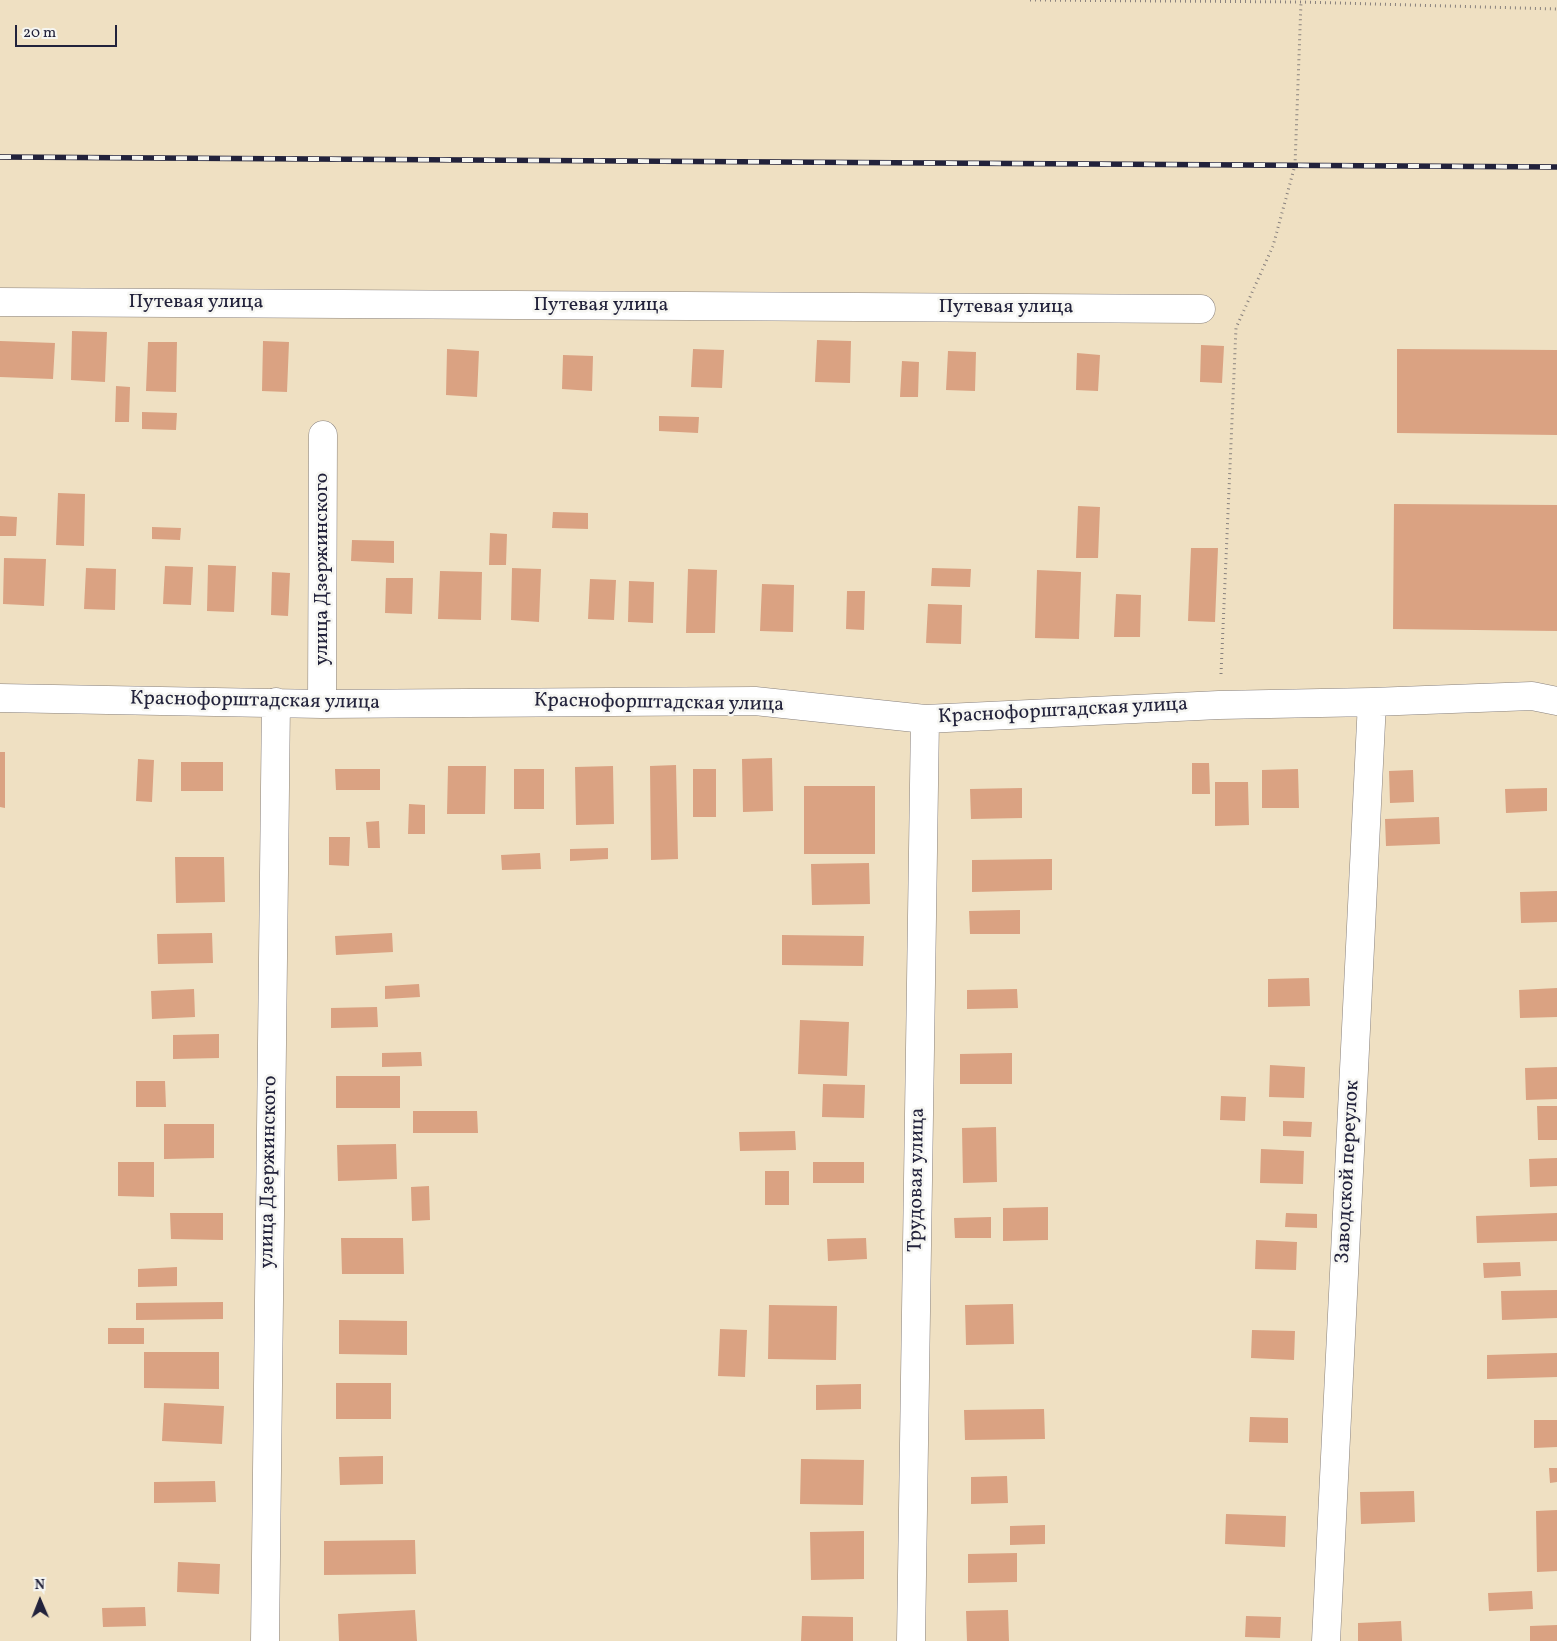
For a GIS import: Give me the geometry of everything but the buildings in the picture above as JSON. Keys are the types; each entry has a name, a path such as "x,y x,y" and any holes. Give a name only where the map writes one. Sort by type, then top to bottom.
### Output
{"street":[{"name":"Путевая улица","path":"0,302 1201,309"},
{"name":"улица Дзержинского","path":"322,704 324,434"},
{"name":"Краснофорштадская улица","path":"0,698 322,704 755,701 925,719 1219,705 1532,696 1557,702"},
{"name":"улица Дзержинского","path":"265,1641 276,702"},
{"name":"Заводской переулок","path":"1326,1641 1372,702"},
{"name":"Трудовая улица","path":"911,1641 925,719"}],"path":[{"path":"1030,0 1301,2 1557,9"},
{"path":"1219,705 1236,328 1273,246 1294,165 1301,2"}],"railway":[{"path":"0,157 1557,167"}]}
